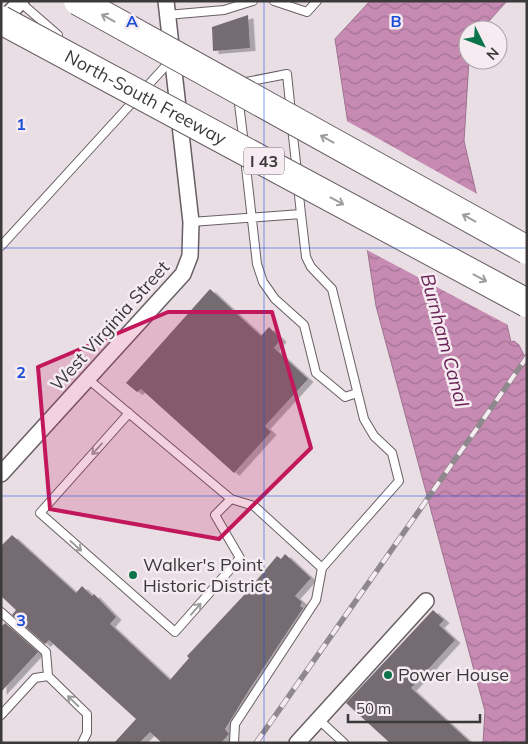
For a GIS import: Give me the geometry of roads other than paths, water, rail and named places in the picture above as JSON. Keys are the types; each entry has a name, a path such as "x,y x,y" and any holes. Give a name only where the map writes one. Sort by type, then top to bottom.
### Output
{"highway":[{"path":"78,1 527,250"},
{"name":"North-South Freeway","path":"1,21 527,303"}],"street":[{"path":"1,21 20,2"},
{"name":"West Virginia Street","path":"1,474 183,274 190,256 191,222 167,8"},
{"path":"297,743 426,601"}],"lane":[{"path":"167,8 224,10 253,1"},
{"path":"274,1 307,12 317,1"},
{"path":"20,2 58,35"},
{"path":"1,246 172,59"},
{"path":"234,743 235,724 316,600 322,568 398,481 392,452 374,436 364,419 332,289 311,266 306,257 287,74 236,84 256,264 263,282 275,299 304,325 316,372 345,397 357,394"},
{"path":"191,222 301,214"},
{"path":"88,379 231,498 254,506 322,568"},
{"path":"129,413 40,513 175,632 240,558 215,515 231,498"},
{"path":"1,612 46,652 48,676 87,714 86,733 82,743"},
{"path":"1,715 35,678 48,676"},
{"path":"318,719 344,743"}],"water":[{"name":"Burnham Canal","path":"370,1 507,1 490,20 458,20 458,70 468,70 464,141 511,342 514,341 519,345 527,361 527,743 483,743 485,711 376,306 335,39"}],"railway":[{"path":"256,743 527,357"}],"place":[{"name":"Walker's Point Historic District","path":"133,575"},
{"name":"Power House","path":"388,675"}]}
